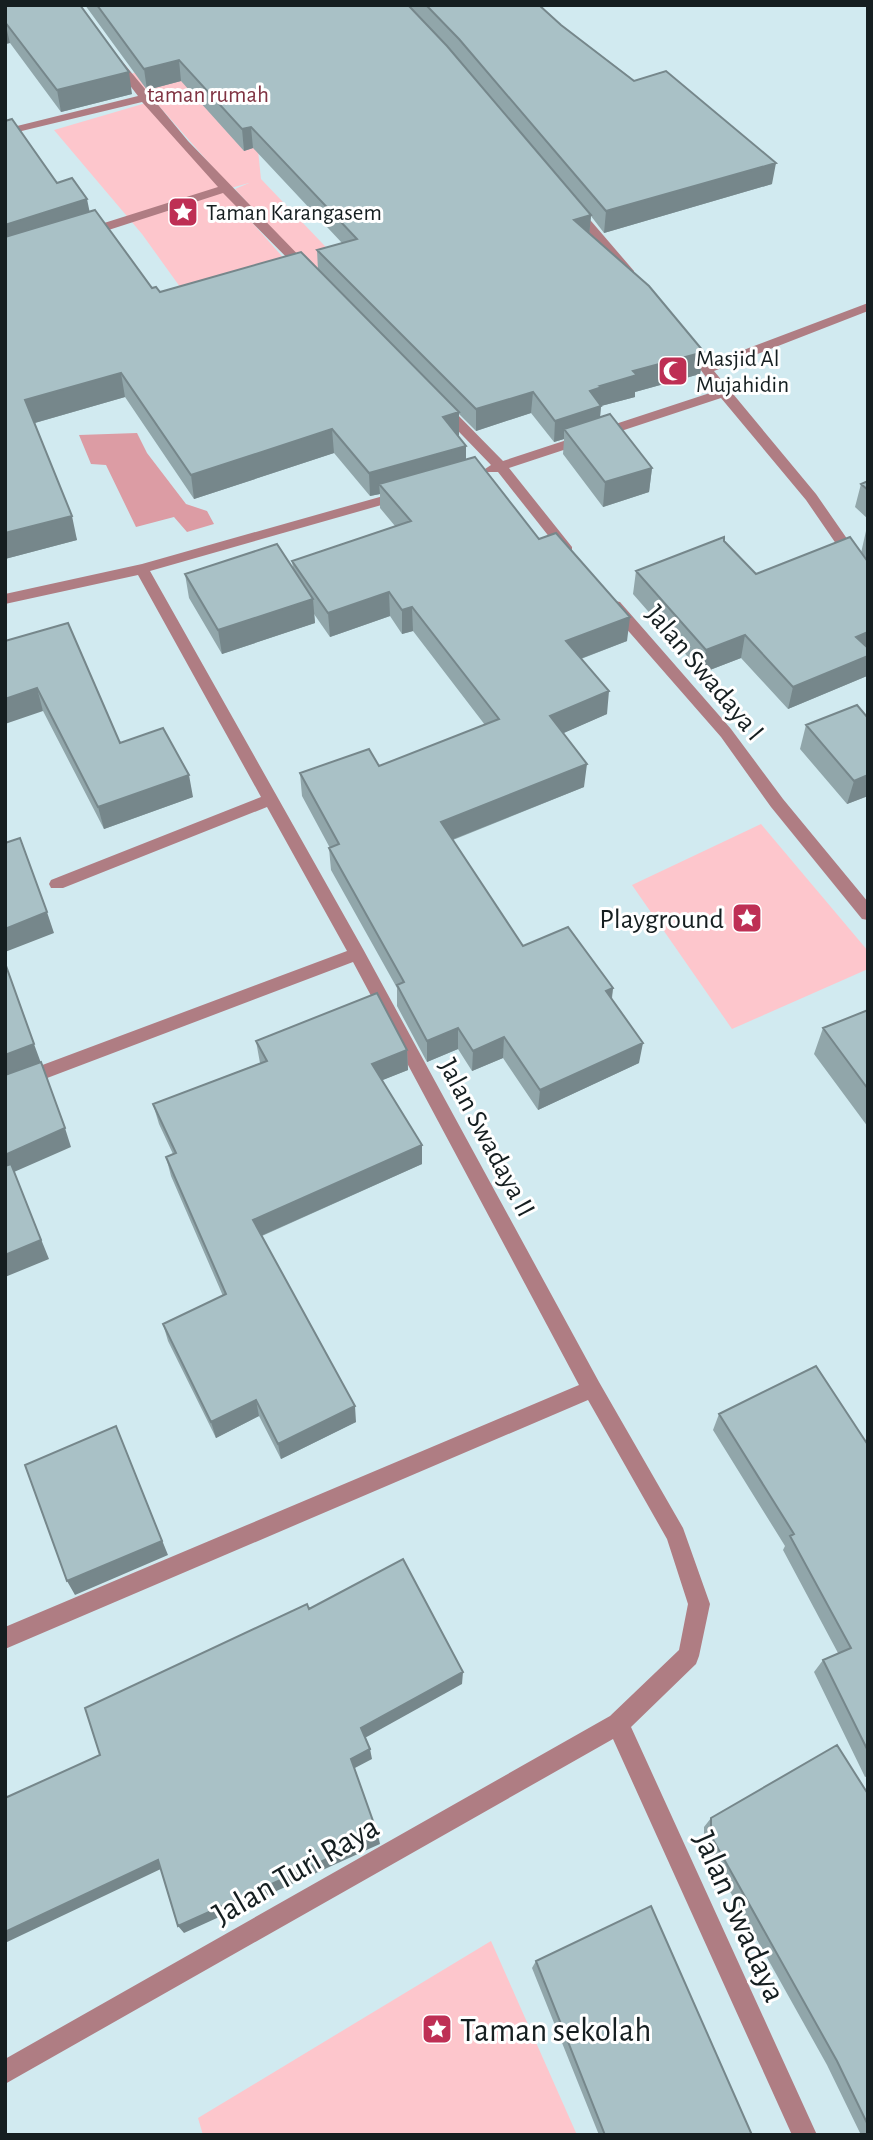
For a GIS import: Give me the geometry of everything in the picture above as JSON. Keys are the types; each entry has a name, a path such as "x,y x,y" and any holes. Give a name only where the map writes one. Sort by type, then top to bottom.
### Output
{"street":[{"path":"114,57 144,98 226,188 314,278"},
{"path":"5,132 144,98"},
{"path":"79,234 226,188"},
{"path":"568,200 638,284"},
{"path":"709,368 868,307"},
{"path":"682,337 709,368 724,393 811,497 868,580"},
{"path":"474,474 724,393"},
{"path":"434,398 501,467 576,561"},
{"path":"5,599 142,569 421,489"},
{"name":"Jalan Swadaya II","path":"142,569 357,954 592,1389 676,1535 699,1604 688,1656 618,1724"},
{"name":"Jalan Swadaya I","path":"609,598 726,733 777,803 868,914"},
{"path":"57,884 271,799"},
{"path":"5,1087 357,954"},
{"path":"5,1638 592,1389"},
{"name":"Jalan Turi Raya","path":"5,2072 618,1724"},
{"name":"Jalan Swadaya","path":"618,1724 805,2135"}],"green space":[{"name":"taman rumah","path":"246,35 261,179 343,265 313,275 235,189 249,183 231,188 131,74"},
{"name":"Taman Karangasem","path":"146,103 296,272 193,305 142,234 54,130"},
{"name":"Playground","path":"761,824 868,951 868,969 732,1029 632,885"},
{"name":"Taman sekolah","path":"491,1941 577,2135 203,2135 198,2118"}],"shaded area":[{"path":"137,433 147,453 186,504 207,511 214,524 187,532 174,517 136,527 106,465 91,464 79,435"}],"building":[{"path":"5,5 80,5 129,72 57,90 5,22"},
{"path":"97,5 408,5 447,46 591,215 574,220 649,286 704,352 633,371 637,375 600,386 602,387 590,391 601,406 555,421 533,392 476,409 317,250 357,239 251,127 242,129 179,60 144,69"},
{"path":"426,5 539,5 634,81 666,71 776,163 606,211 459,39"},
{"path":"12,119 57,183 72,178 87,199 5,225 5,121"},
{"path":"95,210 152,288 156,287 160,292 301,252 459,412 443,417 466,446 369,473 332,429 191,475 121,373 25,400 72,516 5,533 5,237"},
{"path":"610,414 652,468 605,482 564,429"},
{"path":"475,457 539,539 556,533 630,617 566,641 609,691 550,716 587,764 441,822 523,946 568,927 613,988 606,991 643,1043 540,1090 504,1037 473,1051 458,1028 427,1041 397,985 404,982 329,848 339,844 300,773 369,749 379,766 499,719 412,607 402,610 389,592 328,613 292,561 411,521 379,484"},
{"path":"868,481 868,490 861,484"},
{"path":"724,537 724,541 756,574 850,537 868,562 868,632 856,637 868,648 868,656 793,687 745,635 706,650 636,571"},
{"path":"277,544 313,599 218,630 185,574"},
{"path":"68,623 120,743 163,728 189,775 98,807 37,688 5,699 5,641"},
{"path":"857,705 868,718 868,775 854,781 806,725"},
{"path":"20,838 47,912 5,929 5,843"},
{"path":"5,963 34,1044 5,1055"},
{"path":"377,993 407,1050 372,1064 422,1145 253,1220 355,1406 278,1444 256,1400 211,1422 163,1324 226,1294 166,1157 176,1153 153,1104 267,1061 256,1041"},
{"path":"868,1010 868,1089 823,1028"},
{"path":"41,1062 65,1128 5,1155 5,1075"},
{"path":"11,1164 41,1240 5,1255 5,1166"},
{"path":"816,1366 868,1445 868,1751 823,1660 851,1648 790,1536 794,1534 719,1414"},
{"path":"116,1426 162,1541 67,1581 25,1465"},
{"path":"403,1559 463,1672 361,1728 370,1749 351,1759 378,1835 178,1926 158,1860 5,1932 5,1798 100,1755 85,1708 307,1604 309,1609"},
{"path":"837,1745 868,1794 868,2125 837,2061 711,1836 711,1818"},
{"path":"651,1906 752,2135 605,2135 536,1961"}],"place":[{"name":"Taman Karangasem","path":"183,212"},
{"name":"Masjid Al Mujahidin","path":"673,371"},
{"name":"Playground","path":"747,918"},
{"name":"Taman sekolah","path":"437,2029"}]}
